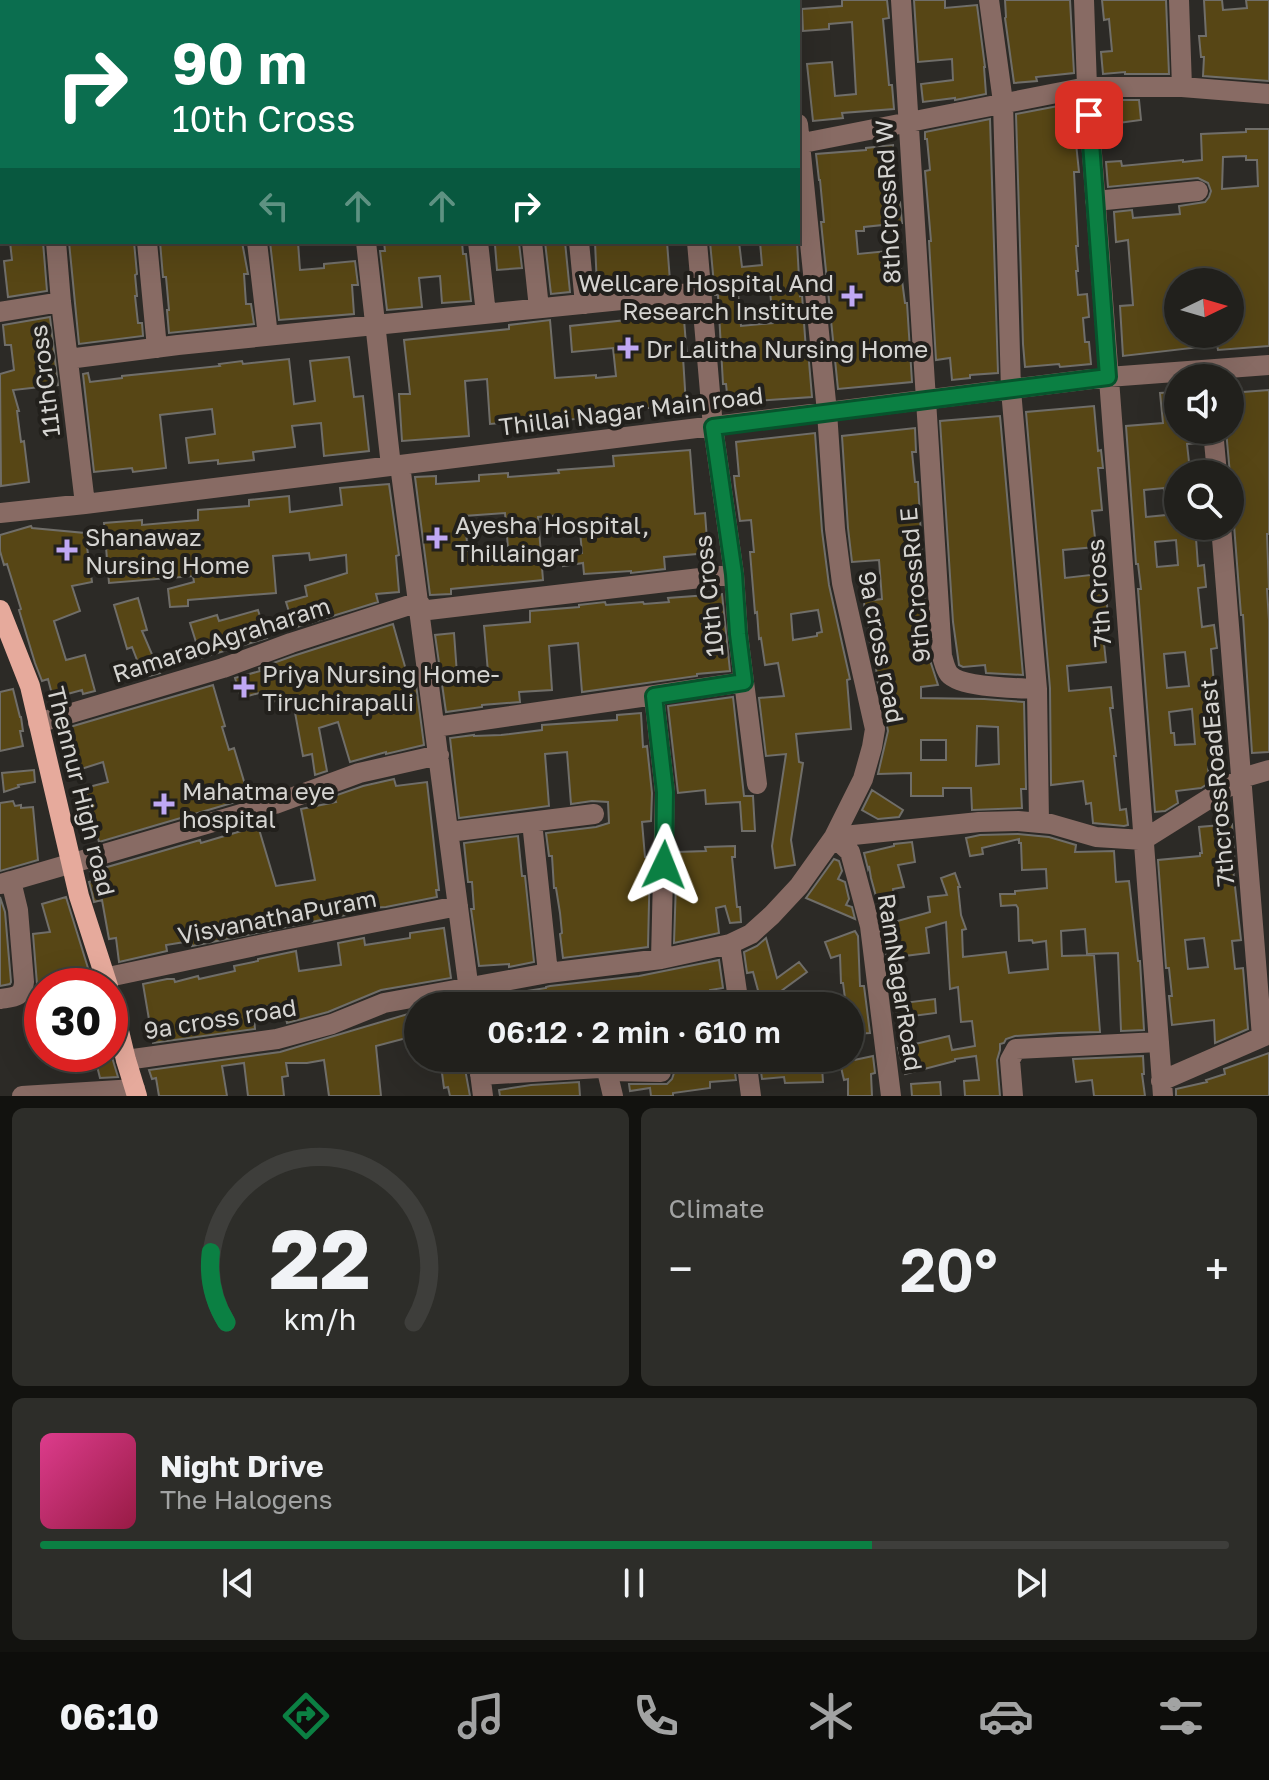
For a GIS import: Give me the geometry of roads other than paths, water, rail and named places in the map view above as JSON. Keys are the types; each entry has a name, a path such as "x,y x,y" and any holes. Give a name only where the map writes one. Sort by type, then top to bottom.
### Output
{"main road":[{"name":"Thennur High road","path":"0,610 30,686 79,896 102,968"},
{"name":"Thennur High road","path":"128,1067 136,1093"}],"street":[{"name":"8thCrossRd W","path":"901,0 925,400"},
{"path":"989,0 1003,102 1011,390 1037,689 1039,822"},
{"name":"7th Cross","path":"1084,0 1095,201 1162,1088"},
{"path":"1179,0 1182,87"},
{"path":"800,137 908,121 1087,87 1182,87 1269,94"},
{"name":"9a cross road","path":"486,992 548,973 661,959 730,944 751,934 799,886 834,837 863,779 875,729 842,583 835,529 827,412 800,147"},
{"path":"1095,201 1198,191"},
{"path":"147,244 157,348"},
{"path":"257,244 268,336"},
{"path":"366,244 396,466 419,607 469,992"},
{"path":"478,244 486,314"},
{"path":"532,244 539,308"},
{"path":"579,244 585,304"},
{"name":"10th Cross","path":"435,727 744,682 734,574 713,427 697,244"},
{"name":"11thCross","path":"57,247 85,504"},
{"path":"68,359 701,292"},
{"path":"0,312 61,302"},
{"name":"Thillai Nagar Main road","path":"1244,369 1269,365"},
{"name":"Thillai Nagar Main road","path":"0,513 1108,377 1164,375"},
{"name":"9thCrossRd E","path":"925,400 942,656 946,669 955,679 975,685 1037,689"},
{"name":"7thcrossRoadEast","path":"1222,540 1266,1035"},
{"name":"RamaraoAgraharam","path":"38,723 223,668 291,643 419,607 734,574"},
{"path":"744,682 757,784"},
{"path":"654,696 665,792 661,959"},
{"path":"8,998 22,992 24,982 18,910 5,882 275,804 359,773 439,755"},
{"path":"834,837 1018,821 1051,824 1096,837 1143,840 1242,778 1269,770"},
{"path":"449,832 594,814"},
{"path":"532,822 548,973"},
{"name":"RamNagarRoad","path":"834,837 850,852 870,926 891,1096"},
{"name":"VisvanathaPuram","path":"128,981 458,906"},
{"path":"730,944 737,992"},
{"name":"9a cross road","path":"128,1060 277,1039 332,1024 384,1003 404,1002"},
{"path":"1162,1088 1266,1035"},
{"path":"1013,1096 1010,1060 1016,1049 1159,1042"},
{"path":"480,1076 540,1072"},
{"path":"607,1072 613,1096"},
{"path":"748,1072 751,1096"},
{"path":"22,1096 136,1093"}],"place":[{"name":"Wellcare Hospital And Research Institute","path":"852,296"},
{"name":"Dr Lalitha Nursing Home","path":"628,348"},
{"name":"Ayesha Hospital, Thillaingar","path":"437,538"},
{"name":"Shanawaz Nursing Home","path":"67,550"},
{"name":"Priya Nursing Home- Tiruchirapalli","path":"244,687"},
{"name":"Mahatma eye hospital","path":"164,804"}]}
